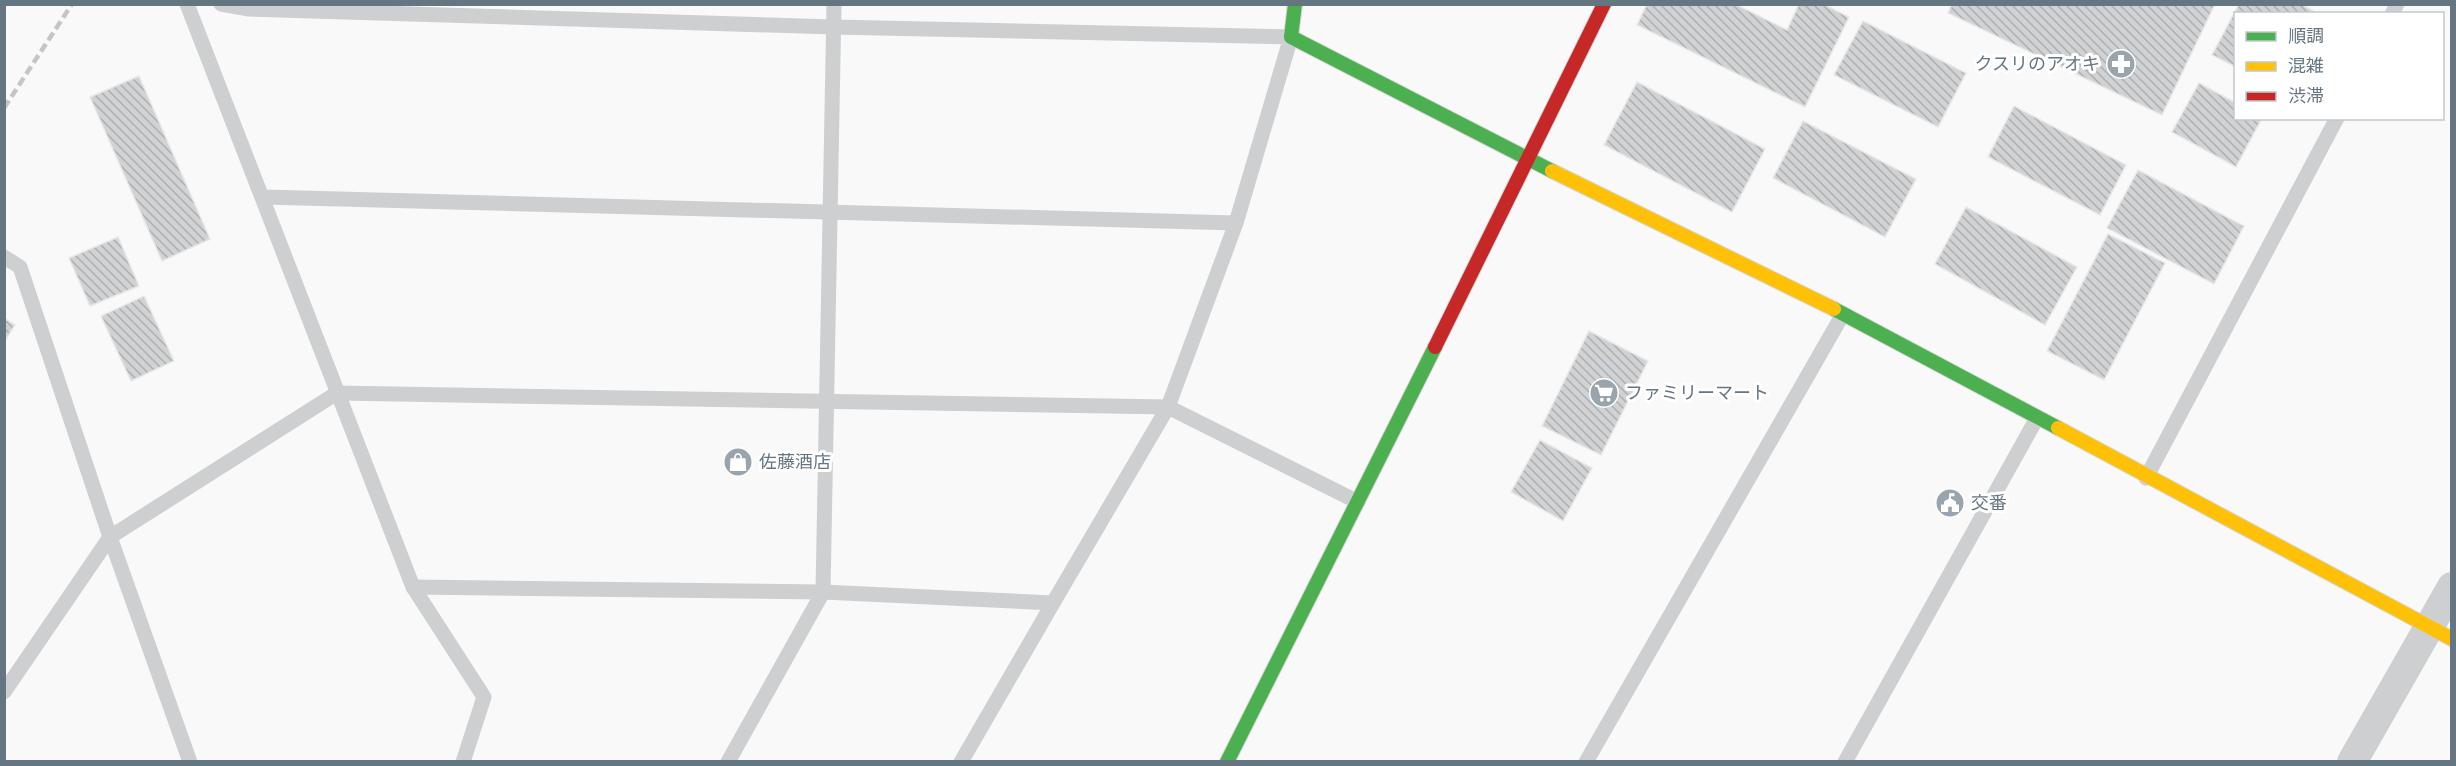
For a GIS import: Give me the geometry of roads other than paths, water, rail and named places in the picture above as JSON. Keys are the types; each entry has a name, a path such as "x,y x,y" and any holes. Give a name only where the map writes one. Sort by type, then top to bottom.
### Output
{"street":[{"path":"1295,4 1291,37 1529,160 1843,314 2146,478 2440,633"},
{"path":"1227,762 1529,160 1604,4"},
{"path":"2352,762 2440,633 2451,587"}],"lane":[{"path":"187,4 413,587 484,697 463,762"},
{"path":"221,4 251,7 833,27 1291,37 1236,223 1168,407 961,762"},
{"path":"728,762 823,592 834,4"},
{"path":"2146,478 2336,120"},
{"path":"263,197 1236,223"},
{"path":"4,257 20,267 110,537 190,762"},
{"path":"1586,762 1843,314"},
{"path":"4,692 110,537 337,393 825,399 1168,407 1358,502"},
{"path":"1845,762 2037,417"},
{"path":"413,587 823,592 1053,603"}],"railway":[{"path":"4,108 72,4"}],"place":[{"name":"クスリのアオキ","path":"2121,64"},
{"name":"ファミリーマート","path":"1604,393"},
{"name":"佐藤酒店","path":"738,462"},
{"name":"交番","path":"1950,503"}]}
